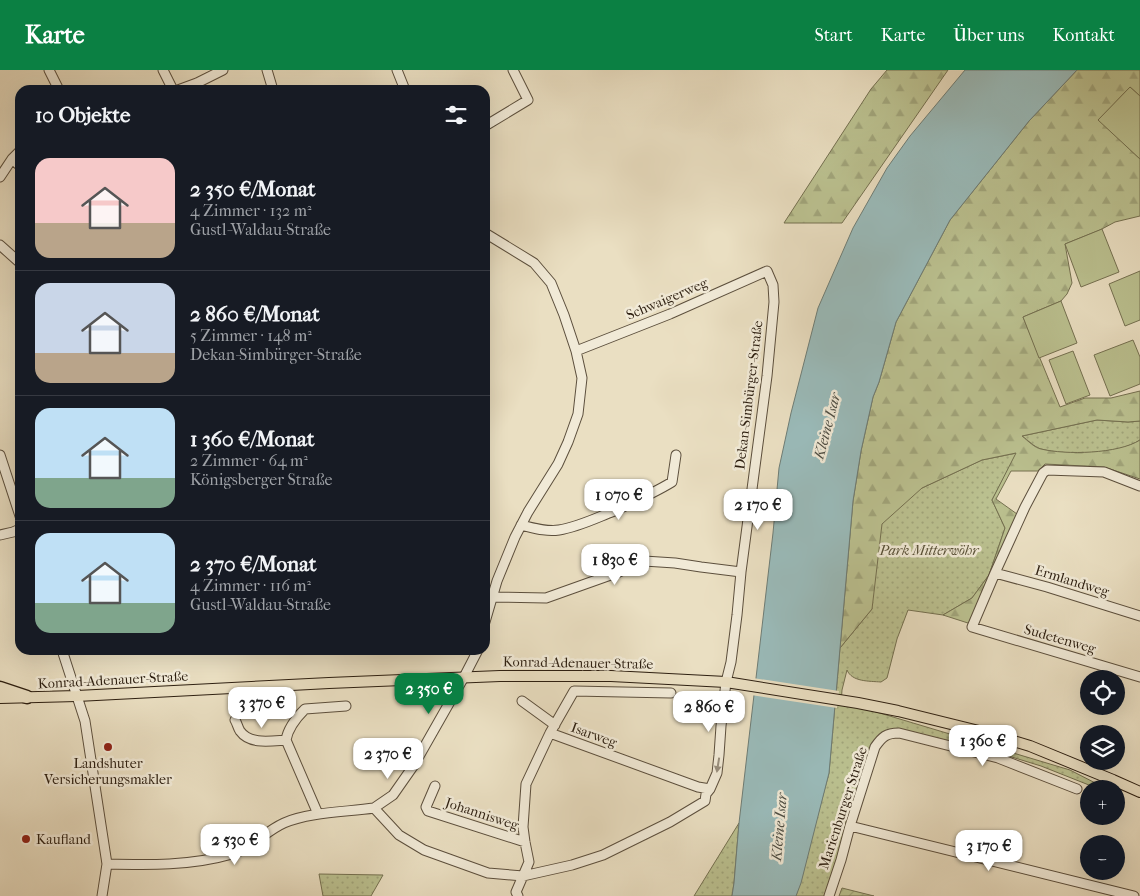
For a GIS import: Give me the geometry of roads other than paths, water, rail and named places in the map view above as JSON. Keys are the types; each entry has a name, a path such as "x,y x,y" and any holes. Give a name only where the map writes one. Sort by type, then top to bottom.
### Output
{"highway":[{"path":"0,696 26,697"}],"main road":[{"name":"Konrad-Adenauer-Straße","path":"26,697 500,676 611,676 731,682 858,703 983,732 1030,746 1140,792"}],"street":[{"path":"49,70 56,85"},
{"path":"163,70 170,85"},
{"path":"192,85 223,70"},
{"path":"267,70 272,85"},
{"path":"398,70 403,85"},
{"path":"490,123 528,100 513,70"},
{"path":"0,177 15,156"},
{"path":"490,236 534,263 552,283 576,351 582,378 578,414 573,430 558,464 515,537 503,565 490,605"},
{"path":"0,245 15,258"},
{"name":"Schwaigerweg","path":"576,351 670,314 767,271"},
{"name":"Dekan-Simbürger-Straße","path":"374,808 399,835 424,850 488,873 523,876 572,865 603,855 662,826 705,801 706,794 717,773 731,682 731,662 741,572 774,302 773,285 767,271"},
{"path":"0,455 15,501"},
{"path":"521,526 546,531 577,526 656,492 672,482 676,455"},
{"path":"995,573 1035,486 1047,470 1104,472 1140,486"},
{"path":"0,535 15,531"},
{"path":"492,598 546,598 644,562 675,563 741,572"},
{"name":"Ermlandweg","path":"995,573 1140,616"},
{"name":"Sudetenweg","path":"995,573 972,627 1140,677"},
{"path":"64,655 85,721 107,864 102,896"},
{"path":"107,864 176,864 205,860 231,854 252,846 268,832 285,822 318,814 374,808 393,795 414,765 475,655"},
{"name":"Isarweg","path":"671,693 574,690 550,733 698,787 710,789"},
{"path":"522,701 555,725"},
{"path":"318,814 286,740 287,734 292,724 305,709 346,706"},
{"path":"235,720 241,732 249,739 262,741 286,740"},
{"name":"Johannisweg","path":"518,896 516,892 529,862 523,827 526,784 550,733"},
{"name":"Marienburger Straße","path":"829,896 875,747 881,739 890,733 899,733 998,758 1077,789"},
{"name":"Johannisweg","path":"435,786 426,807 428,811 525,842"},
{"path":"850,826 1134,896"}],"water":[{"name":"Kleine Isar","path":"965,70 1077,70 1029,121 950,220 896,322 873,397 861,451 853,501 829,773 801,883 796,896 732,896 779,468 818,308 853,228 887,168 910,136"}],"place":[{"name":"Landshuter Versicherungsmakler","path":"108,747"},
{"name":"Kaufland","path":"26,839"}],"park label":[{"name":"Park Mitterwöhr","path":"929,550"}]}
